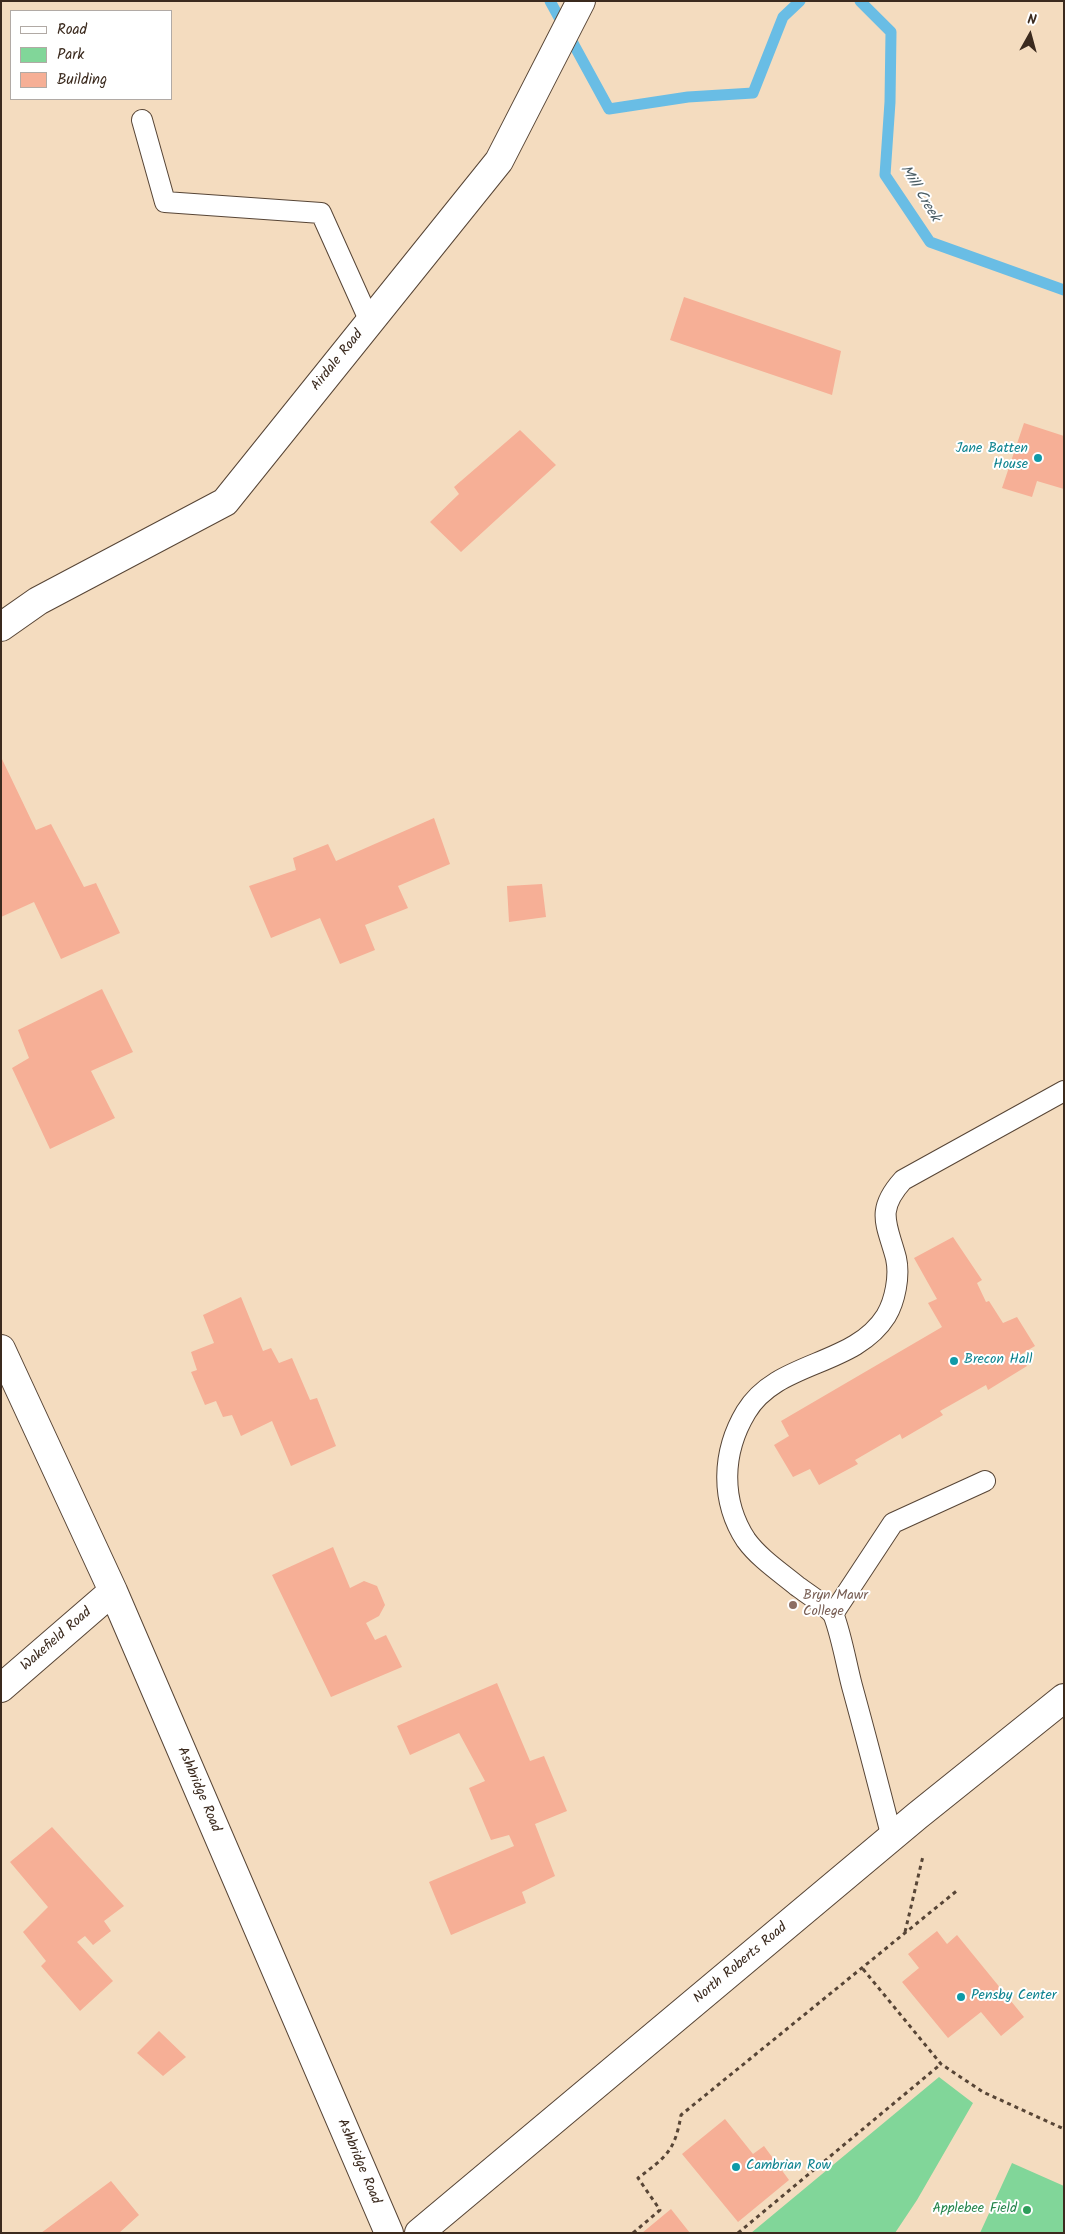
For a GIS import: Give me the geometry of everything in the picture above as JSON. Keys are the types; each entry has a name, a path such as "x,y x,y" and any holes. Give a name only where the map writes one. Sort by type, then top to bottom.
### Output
{"street":[{"name":"Airdale Road","path":"1,627 38,600 225,502 499,161 558,42 581,1"},
{"name":"Ashbridge Road","path":"1,1349 113,1591 389,2233"},
{"name":"Wakefield Road","path":"1,1688 113,1591"},
{"name":"North Roberts Road","path":"419,2233 892,1838 1064,1698"}],"lane":[{"path":"142,120 165,202 321,213 370,322"},
{"path":"892,1838 833,1614 772,1566 747,1541 731,1510 726,1476 731,1441 747,1410 771,1385 802,1369 843,1352 868,1338 886,1316 896,1288 896,1260 887,1233 885,1218 887,1204 893,1191 903,1180 1064,1092"},
{"path":"833,1614 893,1523 985,1481"}],"path":[{"path":"905,1933 924,1852"},
{"path":"632,2233 660,2210 638,2178 660,2161 671,2149 678,2137 681,2114 863,1969 959,1889"},
{"path":"863,1969 941,2064 983,2092 1064,2128"},
{"path":"738,2233 941,2064"}],"green space":[{"path":"939,2077 973,2103 917,2200 895,2233 751,2233"},
{"name":"Applebee Field","path":"1012,2163 1064,2186 1064,2233 980,2233"}],"building":[{"path":"684,297 841,351 832,395 670,340"},
{"name":"Jane Batten House","path":"1024,423 1064,436 1064,489 1037,481 1032,497 1002,488"},
{"path":"520,430 556,465 461,552 430,522 459,494 454,487"},
{"path":"1,757 36,830 51,824 84,887 96,883 120,933 61,959 34,902 1,917"},
{"path":"434,818 450,864 398,886 408,908 365,925 375,950 340,964 320,918 271,938 249,886 296,870 293,858 328,844 336,861"},
{"path":"542,884 546,917 509,922 507,886"},
{"path":"102,989 133,1052 91,1071 115,1118 50,1149 12,1068 29,1058 18,1030"},
{"name":"Brecon Hall","path":"953,1237 982,1280 977,1283 986,1302 989,1301 1003,1323 1017,1317 1035,1346 1020,1355 1027,1366 988,1390 986,1385 940,1411 943,1415 902,1439 900,1434 855,1460 858,1464 819,1485 810,1469 793,1477 774,1445 789,1436 781,1421 942,1327 928,1303 937,1299 914,1258"},
{"path":"241,1297 263,1351 271,1348 279,1363 292,1358 310,1400 317,1398 336,1446 291,1466 272,1421 241,1436 232,1415 223,1417 216,1401 205,1405 191,1372 197,1370 191,1352 214,1343 203,1315"},
{"path":"333,1547 350,1588 364,1581 377,1586 385,1605 379,1616 366,1623 375,1640 386,1635 402,1667 331,1697 272,1575"},
{"path":"497,1683 530,1761 544,1756 567,1811 535,1824 555,1876 522,1892 526,1903 451,1935 429,1882 514,1846 509,1835 491,1840 469,1788 485,1781 459,1733 410,1755 397,1726"},
{"path":"52,1827 124,1906 104,1921 111,1931 93,1945 85,1936 77,1942 113,1981 80,2011 41,1966 46,1961 23,1932 48,1907 10,1862"},
{"name":"Pensby Center","path":"937,1931 947,1944 957,1935 1024,2017 1001,2036 981,2012 948,2038 902,1982 919,1968 908,1954"},
{"path":"159,2031 186,2057 163,2076 137,2053"},
{"name":"Cambrian Row","path":"725,2119 753,2154 764,2146 789,2180 738,2222 682,2154"},
{"path":"111,2181 139,2215 119,2233 41,2233"},
{"path":"671,2209 690,2233 642,2233"}],"waterway":[{"name":"Mill Creek","path":"550,1 609,109 688,97 753,93 783,17 800,1"},
{"name":"Mill Creek","path":"860,1 891,32 890,102 885,175 930,242 1064,290"}],"place":[{"name":"Jane Batten House","path":"1038,458"},
{"name":"Brecon Hall","path":"954,1361"},
{"name":"Bryn Mawr College","path":"793,1605"},
{"name":"Pensby Center","path":"961,1997"},
{"name":"Cambrian Row","path":"736,2167"},
{"name":"Applebee Field","path":"1027,2210"}]}
